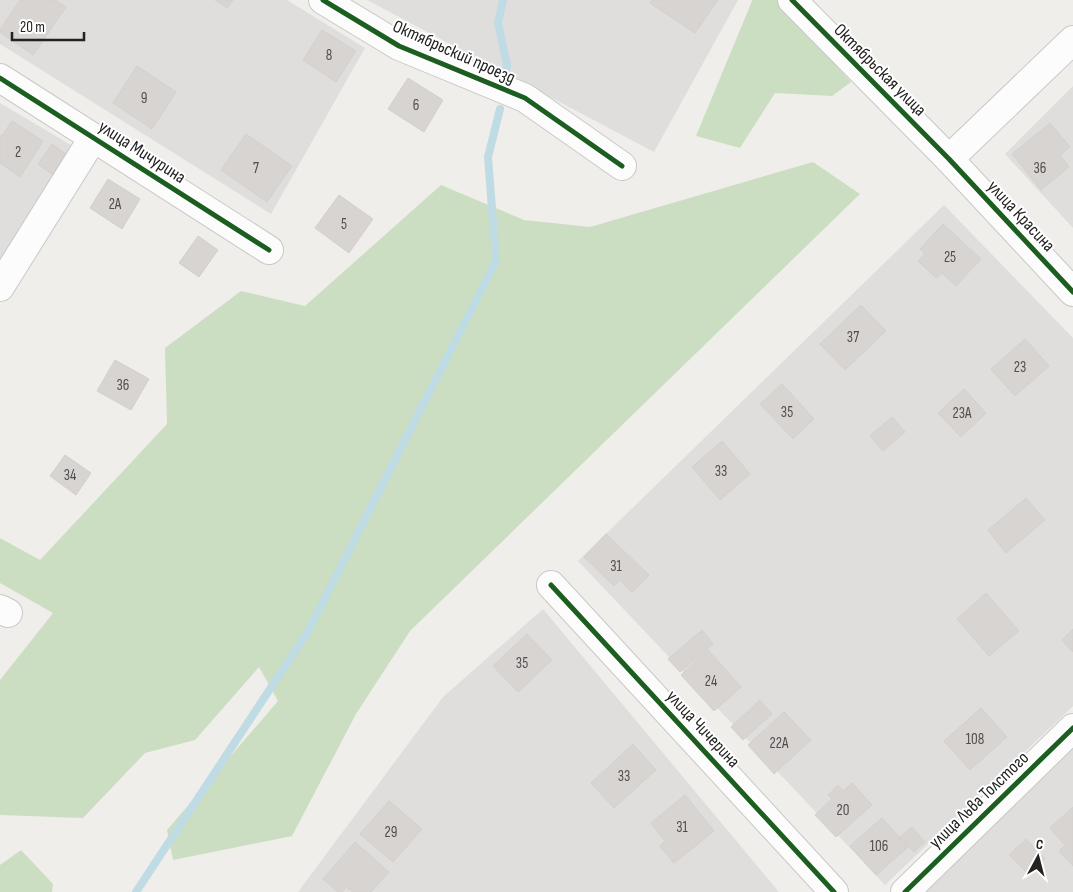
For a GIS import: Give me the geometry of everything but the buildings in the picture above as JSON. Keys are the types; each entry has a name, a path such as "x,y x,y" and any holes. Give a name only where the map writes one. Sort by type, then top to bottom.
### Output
{"street":[{"name":"Октябрьский проезд","path":"323,0 399,46 525,98 622,166"},
{"name":"Октябрьская улица","path":"792,0 949,159"},
{"path":"949,159 1073,40"},
{"name":"улица Мичурина","path":"0,78 269,250"},
{"path":"0,287 93,138"},
{"name":"улица Красина","path":"949,159 1073,292"},
{"name":"улица Чичерина","path":"551,586 834,892"},
{"name":"улица Льва Толстого","path":"905,892 1073,728"}],"shaded area":[{"path":"0,0 287,0 365,48 271,214 0,44"},
{"path":"367,0 738,0 654,152"},
{"path":"1073,86 1073,228 1005,154"},
{"path":"0,103 76,148 0,266"},
{"path":"944,205 1073,338 1073,706 885,885 578,561"},
{"path":"543,609 779,892 298,892 443,697"},
{"path":"1073,732 1073,892 905,892"}],"green space":[{"path":"752,0 778,0 851,82 832,96 775,93 740,148 696,136"},
{"path":"813,162 860,194 410,631 356,714 292,836 173,860 167,830 278,701 259,667 195,740 145,753 83,818 0,815 0,680 53,613 0,583 0,538 40,560 167,424 165,348 241,291 305,306 441,185 524,220 590,227"},
{"path":"21,850 53,884 52,892 0,892 0,865"}],"waterway":[{"path":"503,0 498,23 507,65 506,69"},
{"path":"136,892 307,633 496,261 488,157 500,109"}],"cycle path":[{"path":"323,0 399,46 525,98 622,166"},
{"path":"792,0 949,159 1073,292"},
{"path":"0,78 269,250"},
{"path":"551,585 834,892"},
{"path":"905,892 1073,728"}]}
